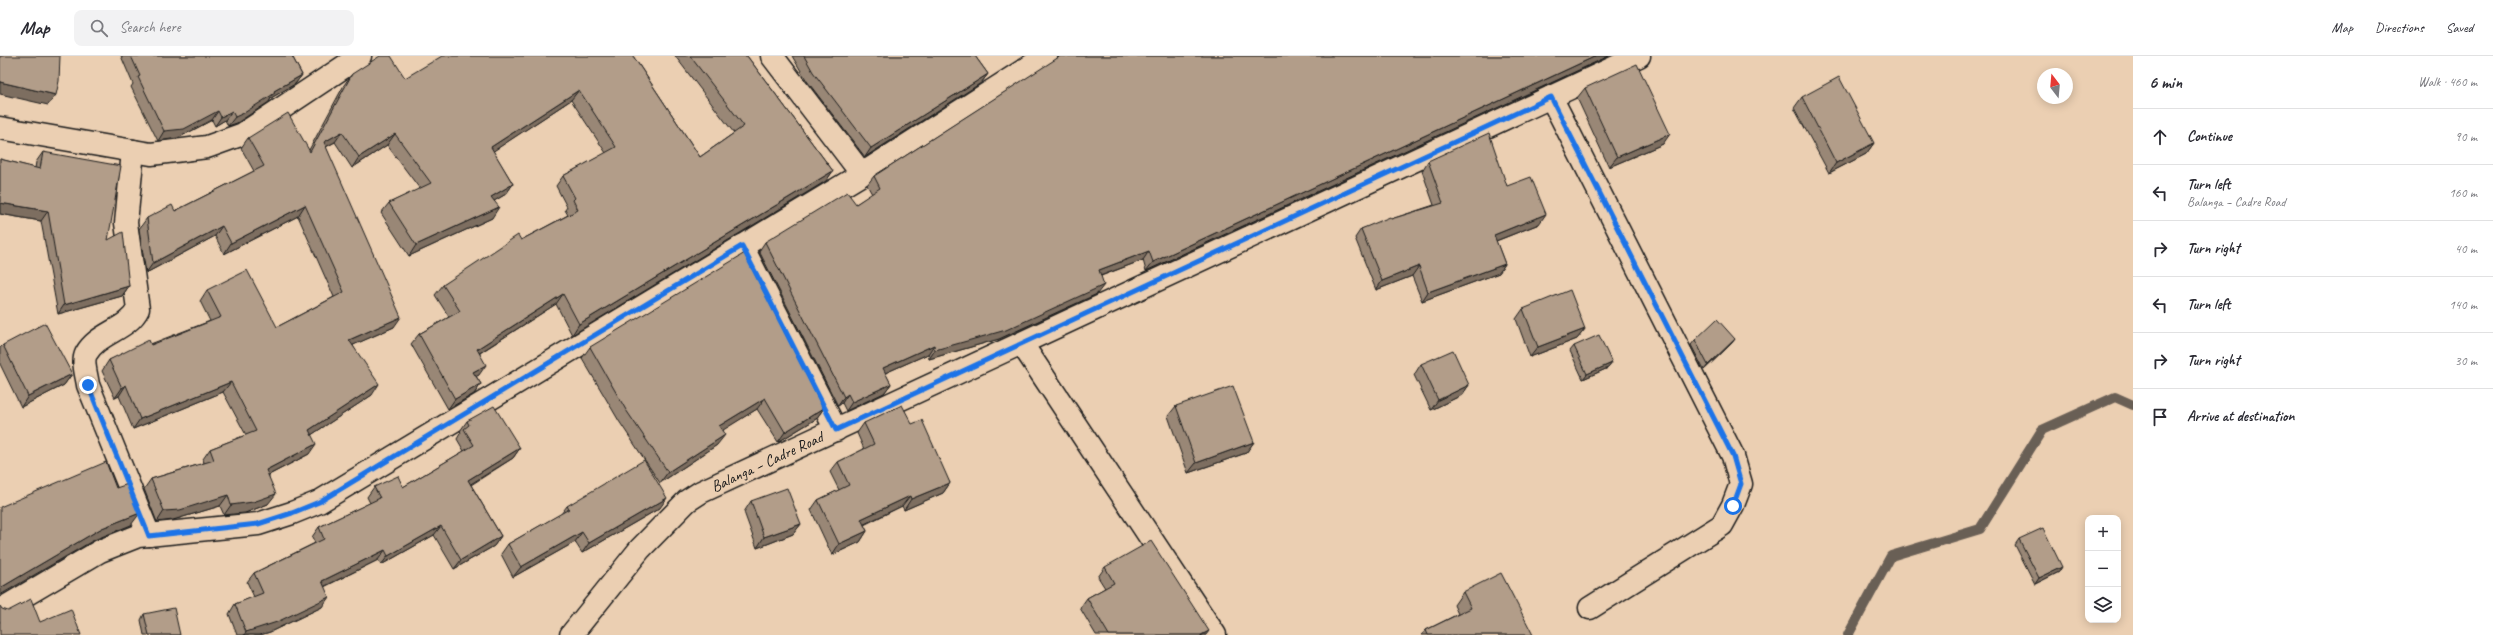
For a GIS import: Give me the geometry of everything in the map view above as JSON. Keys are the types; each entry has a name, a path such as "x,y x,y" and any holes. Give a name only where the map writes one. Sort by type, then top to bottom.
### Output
{"street":[{"path":"0,128 151,154 180,152 207,147 243,134 360,56"},
{"path":"772,56 862,174"},
{"name":"Balanga – Cadre Road","path":"571,635 640,549 687,501 701,492 1639,56"},
{"path":"0,610 100,551 138,536 258,524 319,502 862,174 1043,57"},
{"path":"1551,97 1733,456 1741,484 1733,506 1722,525 1590,608"},
{"path":"133,151 126,223 138,309 133,318 96,344 86,354 85,366 88,385 149,536"},
{"path":"742,246 836,430"},
{"path":"1022,344 1215,635"}],"building":[{"path":"0,56 60,56 59,81 56,95 0,82"},
{"path":"131,56 292,56 302,75 274,91 275,93 244,113 235,117 232,111 221,117 218,111 184,129 164,131 138,77 140,76"},
{"path":"380,56 391,56 405,78 442,56 633,56 700,157 744,126 690,56 747,56 833,171 579,324 563,294 477,349 486,365 473,372 481,384 455,399 419,334 460,311 443,285 518,235 521,240 578,210 573,200 575,198 563,176 616,147 579,90 491,147 513,184 491,197 499,207 416,245 389,203 431,183 395,134 359,157 342,132 324,142 401,317 349,340 379,384 309,430 316,444 266,470 276,494 253,502 231,505 228,495 180,510 164,511 151,479 214,460 210,449 256,431 231,382 140,419 126,385 122,388 109,360 149,340 151,345 221,317 207,290 247,270 277,327 344,292 305,205 231,243 222,226 153,263 147,218 172,205 175,211 264,166 248,138 288,113 310,152 352,74"},
{"path":"804,56 975,56 988,74 871,148 813,72"},
{"path":"1060,56 1596,56 1153,262 1149,251 1099,270 1104,285 1006,330 935,350 934,345 883,368 891,384 852,402 848,394 844,397 765,242 847,192 856,204 880,188 874,176"},
{"path":"1637,64 1670,134 1617,157 1585,88"},
{"path":"1839,77 1874,143 1836,163 1802,97"},
{"path":"1489,133 1507,186 1531,177 1546,214 1494,235 1505,264 1428,292 1419,266 1382,281 1361,229 1390,217 1391,219 1443,203 1428,161"},
{"path":"43,152 121,166 108,240 123,232 129,286 64,305 48,211 0,203 0,159 40,169"},
{"path":"745,253 824,408 785,432 765,398 719,426 725,435 668,472 626,410 590,347"},
{"path":"1570,290 1585,329 1538,347 1523,309"},
{"path":"1717,319 1735,339 1708,365 1695,340"},
{"path":"45,323 72,374 28,396 3,345"},
{"path":"1599,335 1612,363 1587,374 1574,346"},
{"path":"1453,350 1469,385 1438,400 1421,364"},
{"path":"1233,386 1254,442 1196,463 1176,406"},
{"path":"902,405 912,424 922,420 950,483 911,499 910,496 861,519 867,531 839,544 818,500 849,485 838,462 874,444 864,423"},
{"path":"494,406 520,448 468,480 501,536 461,560 441,526 388,556 385,550 322,581 329,597 277,622 246,632 235,604 263,593 254,573 324,539 319,527 380,498 374,487 398,476 403,487 474,445 464,429 469,425 467,421"},
{"path":"644,460 667,498 589,543 582,532 521,567 508,544 569,509 567,506"},
{"path":"106,462 116,488 128,484 140,513 102,528 0,589 0,507"},
{"path":"787,488 801,524 764,537 751,501"},
{"path":"2043,528 2062,567 2039,578 2019,539"},
{"path":"1151,541 1209,631 1201,635 1109,635 1087,598 1114,583 1105,567"},
{"path":"1501,573 1533,635 1428,635 1426,630 1471,608 1463,592"},
{"path":"31,599 40,622 71,609 81,635 0,635 0,606 2,609 8,611"},
{"path":"174,608 180,635 149,635 144,614"}],"waterway":[{"path":"1848,635 1891,556 1980,529 2042,430 2115,397 2133,405"}],"route":[{"path":"88,385 149,536 258,524 319,502 742,246 836,430 1551,97 1733,456 1741,484 1733,506"}]}
